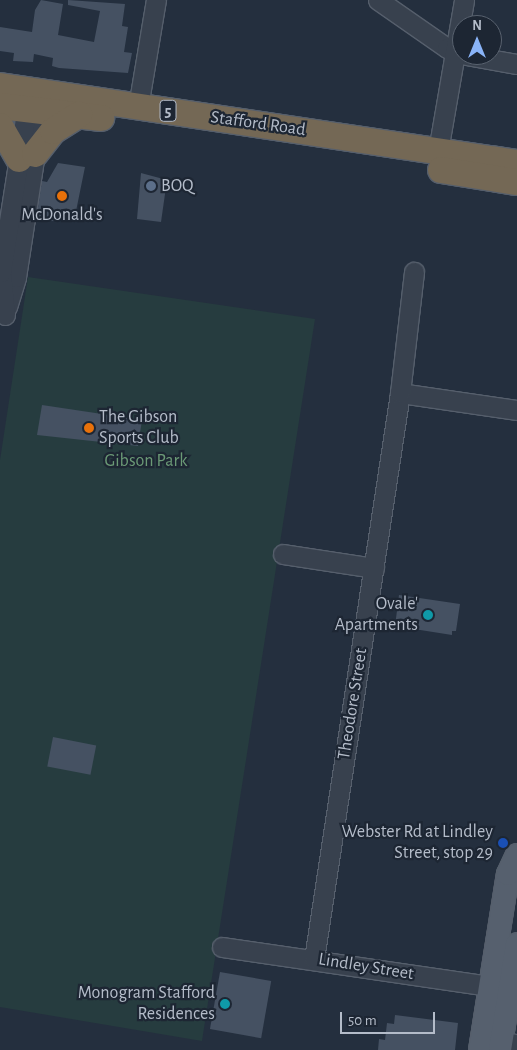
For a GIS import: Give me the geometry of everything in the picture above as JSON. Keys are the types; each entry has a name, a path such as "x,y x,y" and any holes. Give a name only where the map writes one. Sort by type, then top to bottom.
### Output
{"highway":[{"name":"Stafford Road","path":"0,86 79,115 517,182"},
{"name":"Stafford Road","path":"0,106 35,100 138,107 517,163"},
{"path":"0,126 27,156 53,131 79,115"}],"main road":[{"path":"496,1045 508,874 517,855"},
{"path":"500,987 517,944"}],"street":[{"path":"138,107 156,0"},
{"path":"378,0 452,48"},
{"path":"463,15 464,0"},
{"path":"502,61 517,64"},
{"path":"438,151 458,65"},
{"path":"27,156 1,272 4,315 16,277 27,156 35,100"},
{"name":"Theodore Street","path":"314,959 400,393 414,272"},
{"path":"400,393 517,410"},
{"path":"283,554 374,568"},
{"name":"Lindley Street","path":"222,947 500,987"}],"green space":[{"name":"Gibson Park","path":"28,277 315,319 202,1041 0,1007 0,460"}],"building":[{"path":"41,0 63,4 58,35 94,42 100,11 68,5 68,0 125,4 122,26 128,27 124,52 132,53 128,73 59,68 52,66 53,58 34,54 33,62 13,61 14,53 0,51 0,27 32,32 35,10"},
{"name":"McDonald's","path":"58,163 85,167 74,221 36,221 42,181 47,182"},
{"path":"141,173 167,180 161,222 137,219"},
{"name":"The Gibson Sports Club","path":"42,405 142,420 138,446 37,435"},
{"name":"Ovale' Apartments","path":"399,595 460,604 456,631 452,631 452,635 395,626"},
{"path":"53,737 96,745 90,775 47,766"},
{"path":"220,972 271,981 261,1038 210,1029"},
{"path":"395,1015 458,1023 455,1050 378,1050 379,1039 385,1040 387,1023 394,1024"}],"place":[{"name":"BOQ","path":"151,186"},
{"name":"McDonald's","path":"62,196"},
{"name":"The Gibson Sports Club","path":"89,428"},
{"name":"Ovale' Apartments","path":"428,615"},
{"name":"Webster Rd at Lindley Street, stop 29","path":"503,843"},
{"name":"Monogram Stafford Residences","path":"225,1004"}]}
